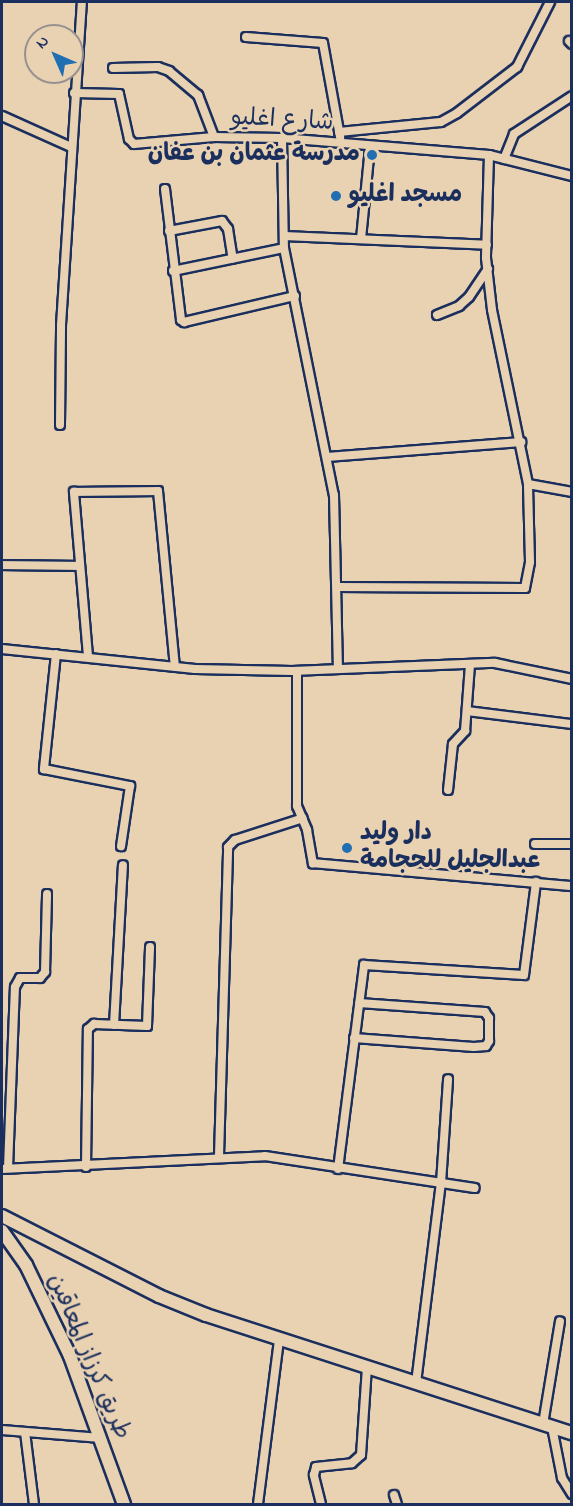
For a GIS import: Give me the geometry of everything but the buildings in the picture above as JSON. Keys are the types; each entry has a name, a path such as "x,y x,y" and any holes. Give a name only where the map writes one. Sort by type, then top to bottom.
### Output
{"street":[{"path":"60,425 61,325 82,2"},
{"path":"339,132 441,122 457,114 517,68 550,2"},
{"path":"246,37 323,43 341,143"},
{"path":"113,68 158,67 169,71 198,95 214,137"},
{"name":"شارع اغليو","path":"75,93 119,94 131,143 214,137 282,138 489,155 572,176"},
{"path":"504,159 514,134 572,96"},
{"path":"2,116 71,147"},
{"path":"282,138 284,248 327,457 337,523 338,669"},
{"path":"361,238 370,147"},
{"path":"337,587 521,590 528,581 530,562 528,484 492,310 488,269 489,155"},
{"path":"165,189 179,316 184,322 295,296"},
{"path":"169,231 222,221 228,229 232,259"},
{"path":"284,236 487,245"},
{"path":"173,271 284,248"},
{"path":"437,315 469,297 488,269"},
{"path":"327,457 521,442"},
{"path":"528,484 572,492"},
{"path":"88,656 74,492 159,492 175,666"},
{"path":"2,565 80,566"},
{"path":"2,649 175,666 297,671 495,663 572,679"},
{"path":"56,654 44,770 130,786 121,846"},
{"path":"448,790 452,747 465,730 470,664"},
{"path":"297,671 297,806 303,818 310,857 317,866 572,886"},
{"path":"467,711 572,724"},
{"path":"219,1156 228,847 235,840 303,818"},
{"path":"536,844 572,844"},
{"path":"114,1025 123,864"},
{"path":"338,1168 363,968 367,964 524,975 536,882"},
{"path":"46,894 45,972 40,978 20,978 15,987 5,1168 86,1167 219,1156 265,1156 475,1188"},
{"path":"86,1167 88,1029 94,1024 147,1026 150,947"},
{"path":"354,1038 474,1047 486,1046 489,1041 489,1018 484,1012 359,1004"},
{"path":"416,1383 441,1183 448,1078"},
{"path":"2,1216 159,1296 279,1340 572,1432"},
{"name":"طريق كرزاز المعاقين","path":"2,1231 26,1265 50,1311 101,1438 124,1504"},
{"path":"560,1322 548,1425 562,1478 572,1494"},
{"path":"258,1504 279,1340"},
{"path":"321,1504 314,1475 316,1467 352,1463 361,1455 367,1368"},
{"path":"2,1430 101,1438"},
{"path":"25,1432 34,1504"},
{"path":"394,1495 397,1504"}],"place":[{"name":"مدرسة عثمان بن عفان","path":"372,155"},
{"name":"مسجد اغليو","path":"336,196"},
{"name":"دار وليد عبدالجليل للحجامة","path":"347,848"}]}
